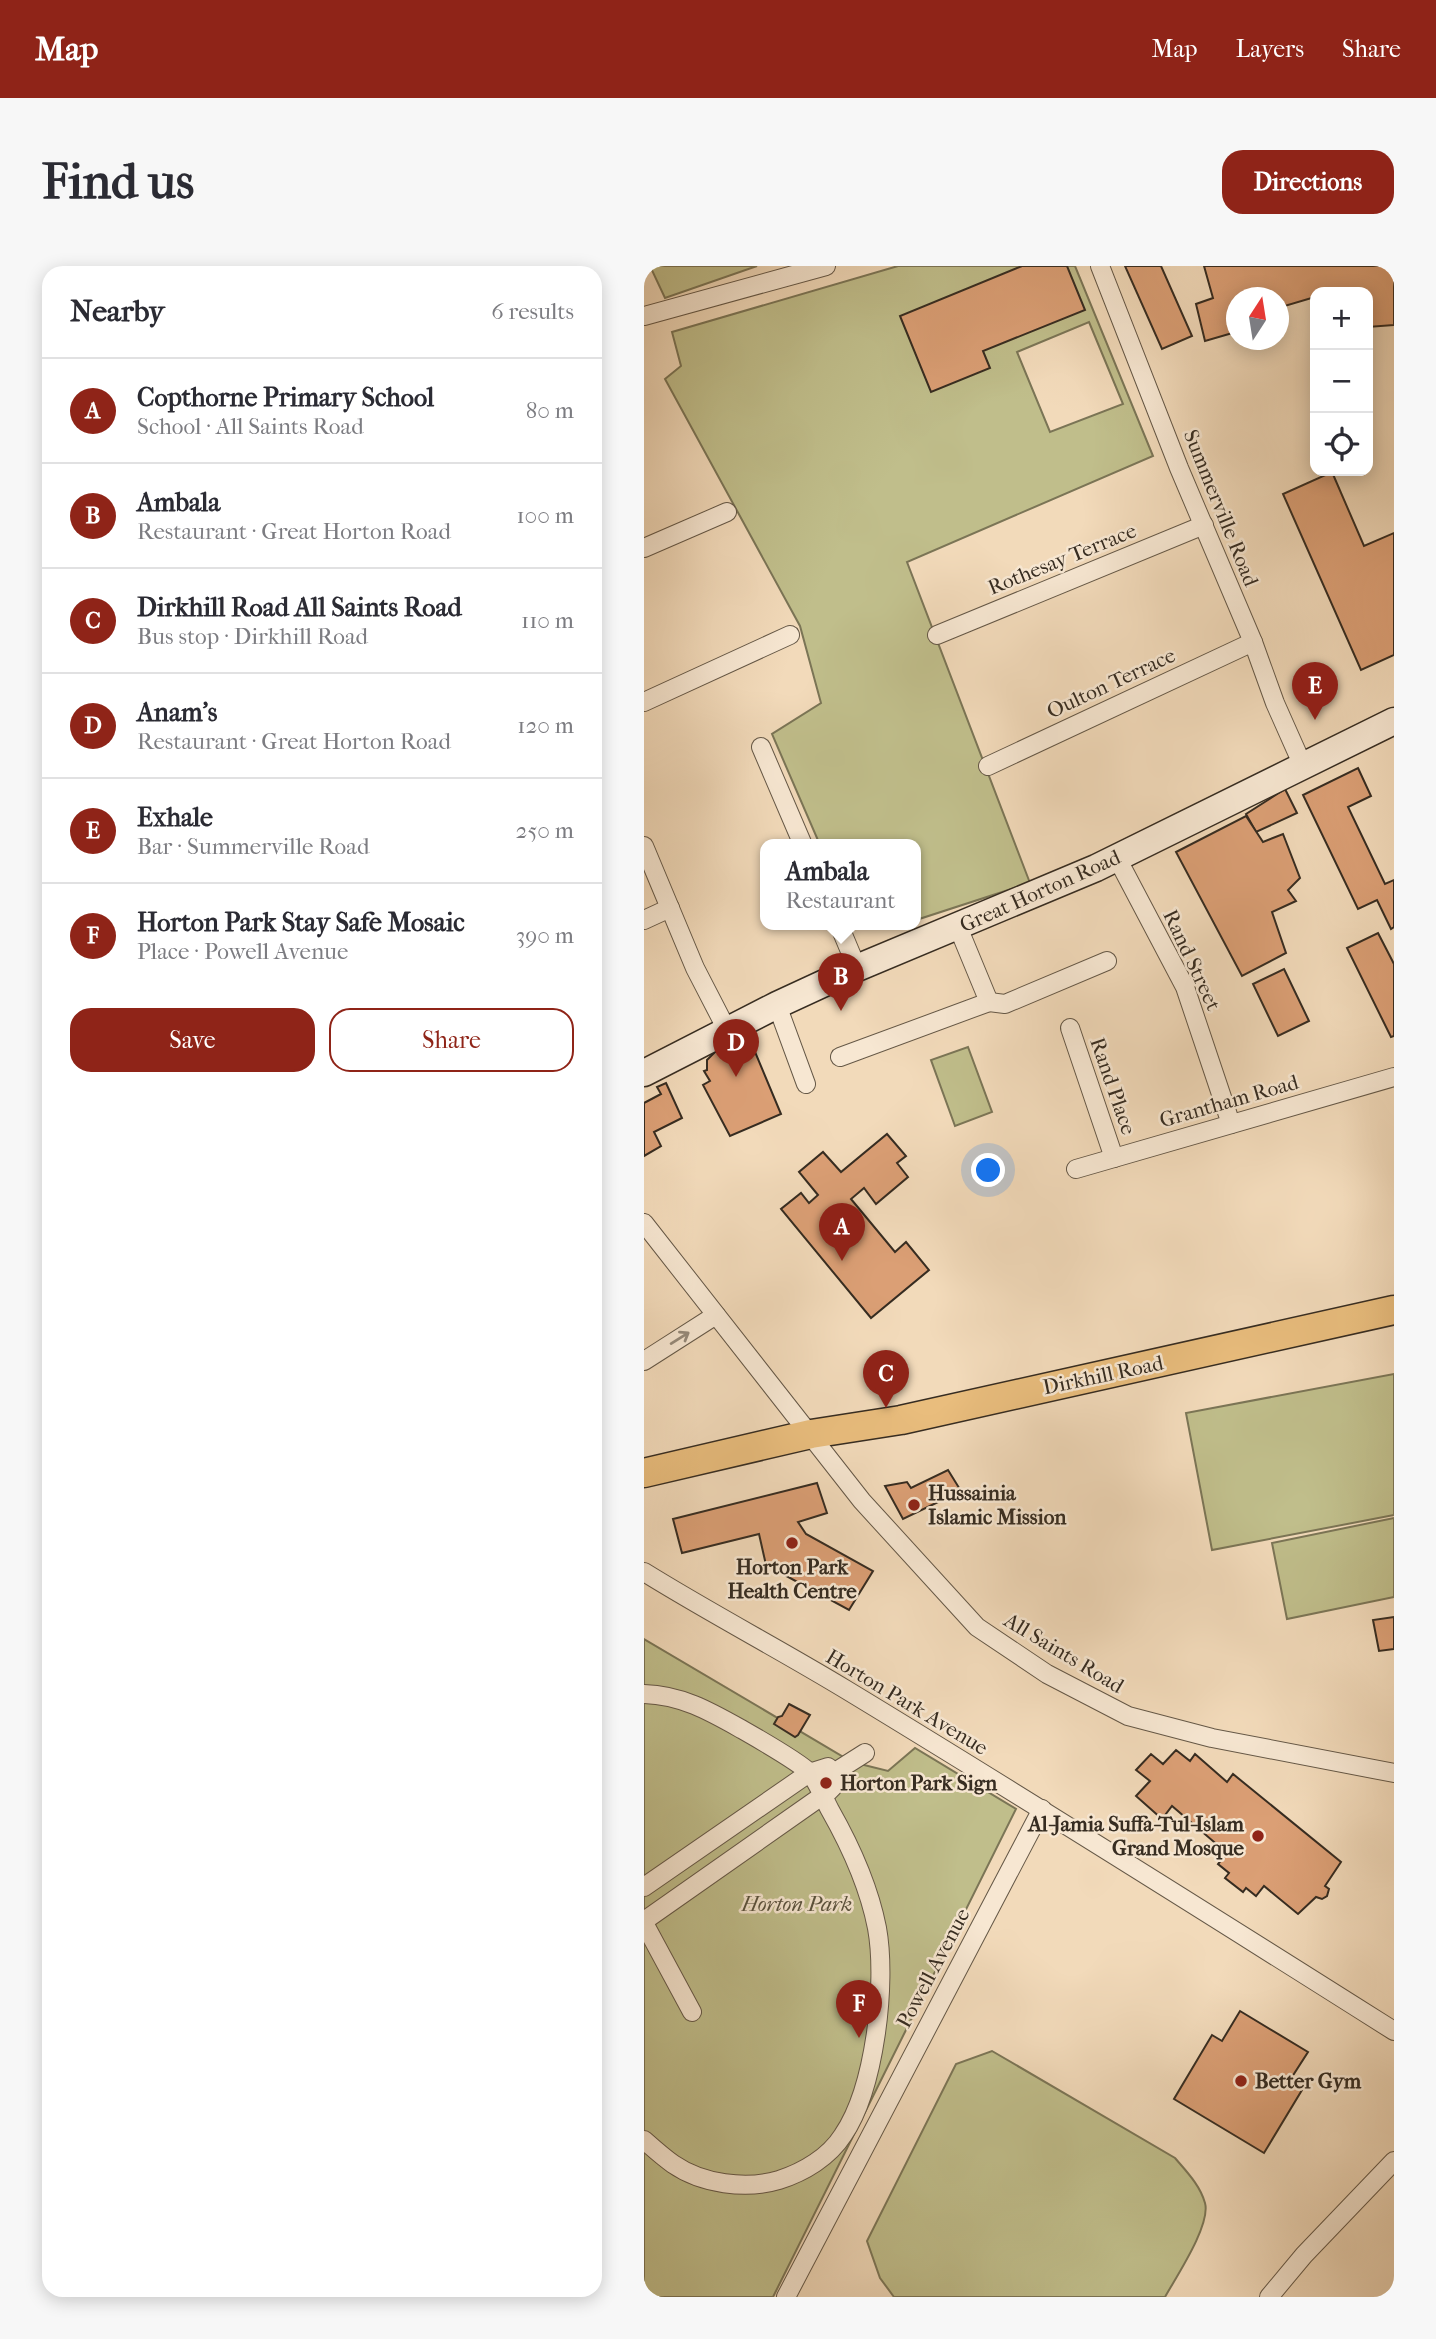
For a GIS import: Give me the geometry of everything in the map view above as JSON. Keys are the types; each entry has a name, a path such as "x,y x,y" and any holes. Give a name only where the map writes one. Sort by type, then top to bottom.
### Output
{"main road":[{"name":"Dirkhill Road","path":"644,1473 811,1434 901,1420 1394,1310"}],"street":[{"path":"644,316 826,266"},
{"name":"Summerville Road","path":"1100,266 1253,642 1275,703 1304,765"},
{"path":"644,548 727,512"},
{"name":"Rothesay Terrace","path":"937,635 1204,525"},
{"path":"644,702 790,635"},
{"name":"Oulton Terrace","path":"988,766 1253,642"},
{"name":"Great Horton Road","path":"644,1073 777,1005 857,968 1117,858 1394,720"},
{"path":"761,747 800,839"},
{"path":"644,846 695,968 727,1030"},
{"name":"Rand Street","path":"1117,858 1185,987 1231,1124"},
{"path":"644,920 670,908"},
{"path":"958,927 989,1002"},
{"path":"841,930 857,968"},
{"path":"840,1056 989,1002 1005,1004 1107,961"},
{"path":"777,1005 806,1084"},
{"name":"Rand Place","path":"1070,1028 1114,1158"},
{"name":"Grantham Road","path":"1076,1169 1394,1077"},
{"name":"All Saints Road","path":"644,1223 862,1501 977,1627 1047,1674 1128,1716 1212,1738 1394,1773"},
{"path":"644,1360 716,1315"},
{"name":"Horton Park Avenue","path":"644,1572 1042,1809 1394,2031"},
{"path":"644,1695 699,1705 809,1773 847,1840 877,1926 880,1953 880,1995 872,2053 860,2098 843,2135 817,2162 790,2176 762,2185 704,2180 674,2165 644,2140"},
{"path":"835,1772 865,1754"},
{"path":"644,1887 809,1773 828,1767 835,1772 836,1785 822,1796 644,1921 651,1909 644,1897"},
{"name":"Powell Avenue","path":"786,2297 1042,1809"},
{"path":"750,1814 760,1840"},
{"path":"690,1856 701,1880"},
{"path":"644,1923 692,2012"},
{"path":"1269,2297 1304,2255 1394,2161"}],"green space":[{"path":"650,266 757,266 665,298"},
{"path":"898,266 1075,266 1153,456 907,562 1030,883 921,918 921,839 817,839 772,734 821,703 800,626 665,379 681,366 672,332","holes":["1089,322 1123,404 1050,432 1017,352"]},
{"path":"968,1047 992,1112 955,1126 931,1060"},
{"path":"1394,1374 1394,1515 1212,1550 1186,1413"},
{"path":"1394,1518 1394,1597 1287,1619 1272,1543"},
{"name":"Horton Park","path":"644,1639 852,1762 888,1771 915,1748 1016,1809 773,2297 644,2297"},
{"path":"992,2051 1175,2158 1200,2190 1205,2203 1203,2224 1165,2297 894,2297 880,2278 867,2241 956,2064"}],"building":[{"path":"1022,266 1067,266 1085,310 983,351 990,368 931,392 900,316"},
{"path":"1125,266 1161,266 1192,336 1162,349"},
{"path":"1204,266 1394,266 1394,325 1373,327 1373,287 1310,287 1310,298 1289,305 1289,287 1226,287 1226,335 1205,341 1196,304 1213,298"},
{"path":"1323,476 1334,476 1364,546 1394,533 1394,655 1361,670 1283,494"},
{"path":"1358,768 1371,796 1348,807 1385,884 1394,880 1394,927 1391,929 1377,900 1358,909 1303,795"},
{"path":"1285,789 1297,813 1256,832 1246,814"},
{"path":"1246,816 1263,842 1283,834 1300,878 1288,890 1296,901 1272,912 1286,953 1242,976 1176,852"},
{"path":"1378,933 1394,964 1394,1036 1391,1037 1347,948"},
{"path":"1284,969 1309,1021 1278,1036 1253,984"},
{"path":"745,1039 753,1047 781,1114 730,1136 703,1085 710,1081 704,1071 707,1070 707,1060 715,1052"},
{"path":"666,1083 682,1118 654,1132 661,1146 644,1156 644,1103 661,1094 657,1087"},
{"path":"887,1134 906,1156 897,1163 908,1177 876,1204 864,1188 851,1199 895,1252 906,1242 929,1270 871,1318 781,1209 801,1193 809,1203 818,1195 799,1172 823,1152 841,1172"},
{"name":"Hussainia Islamic Mission","path":"948,1470 961,1491 903,1519 885,1486 907,1482 911,1488"},
{"name":"Horton Park Health Centre","path":"817,1483 827,1513 798,1522 806,1534 873,1571 849,1610 766,1565 759,1534 682,1553 673,1519"},
{"path":"1394,1617 1394,1649 1379,1651 1373,1620"},
{"path":"789,1704 810,1715 795,1737 774,1724"},
{"name":"Al-Jamia Suffa-Tul-Islam Grand Mosque","path":"1176,1750 1190,1761 1195,1754 1227,1782 1233,1774 1341,1862 1325,1886 1329,1889 1327,1896 1322,1899 1316,1897 1298,1914 1264,1886 1256,1896 1246,1888 1243,1892 1225,1878 1229,1873 1218,1864 1227,1853 1172,1806 1162,1819 1136,1796 1150,1781 1136,1770 1151,1754 1163,1764"},
{"name":"Better Gym","path":"1240,2011 1308,2052 1292,2077 1305,2085 1264,2153 1174,2099 1212,2035 1222,2041"}],"place":[{"name":"Exhale","path":"1315,720"},
{"name":"Ambala","path":"841,1011"},
{"name":"Anam's","path":"736,1077"},
{"name":"Copthorne Primary School","path":"842,1261"},
{"name":"Dirkhill Road All Saints Road","path":"886,1408"},
{"name":"Hussainia Islamic Mission","path":"914,1505"},
{"name":"Horton Park Health Centre","path":"792,1543"},
{"name":"Horton Park Sign","path":"826,1783"},
{"name":"Al-Jamia Suffa-Tul-Islam Grand Mosque","path":"1258,1836"},
{"name":"Horton Park Stay Safe Mosaic","path":"859,2038"},
{"name":"Better Gym","path":"1241,2081"}]}
